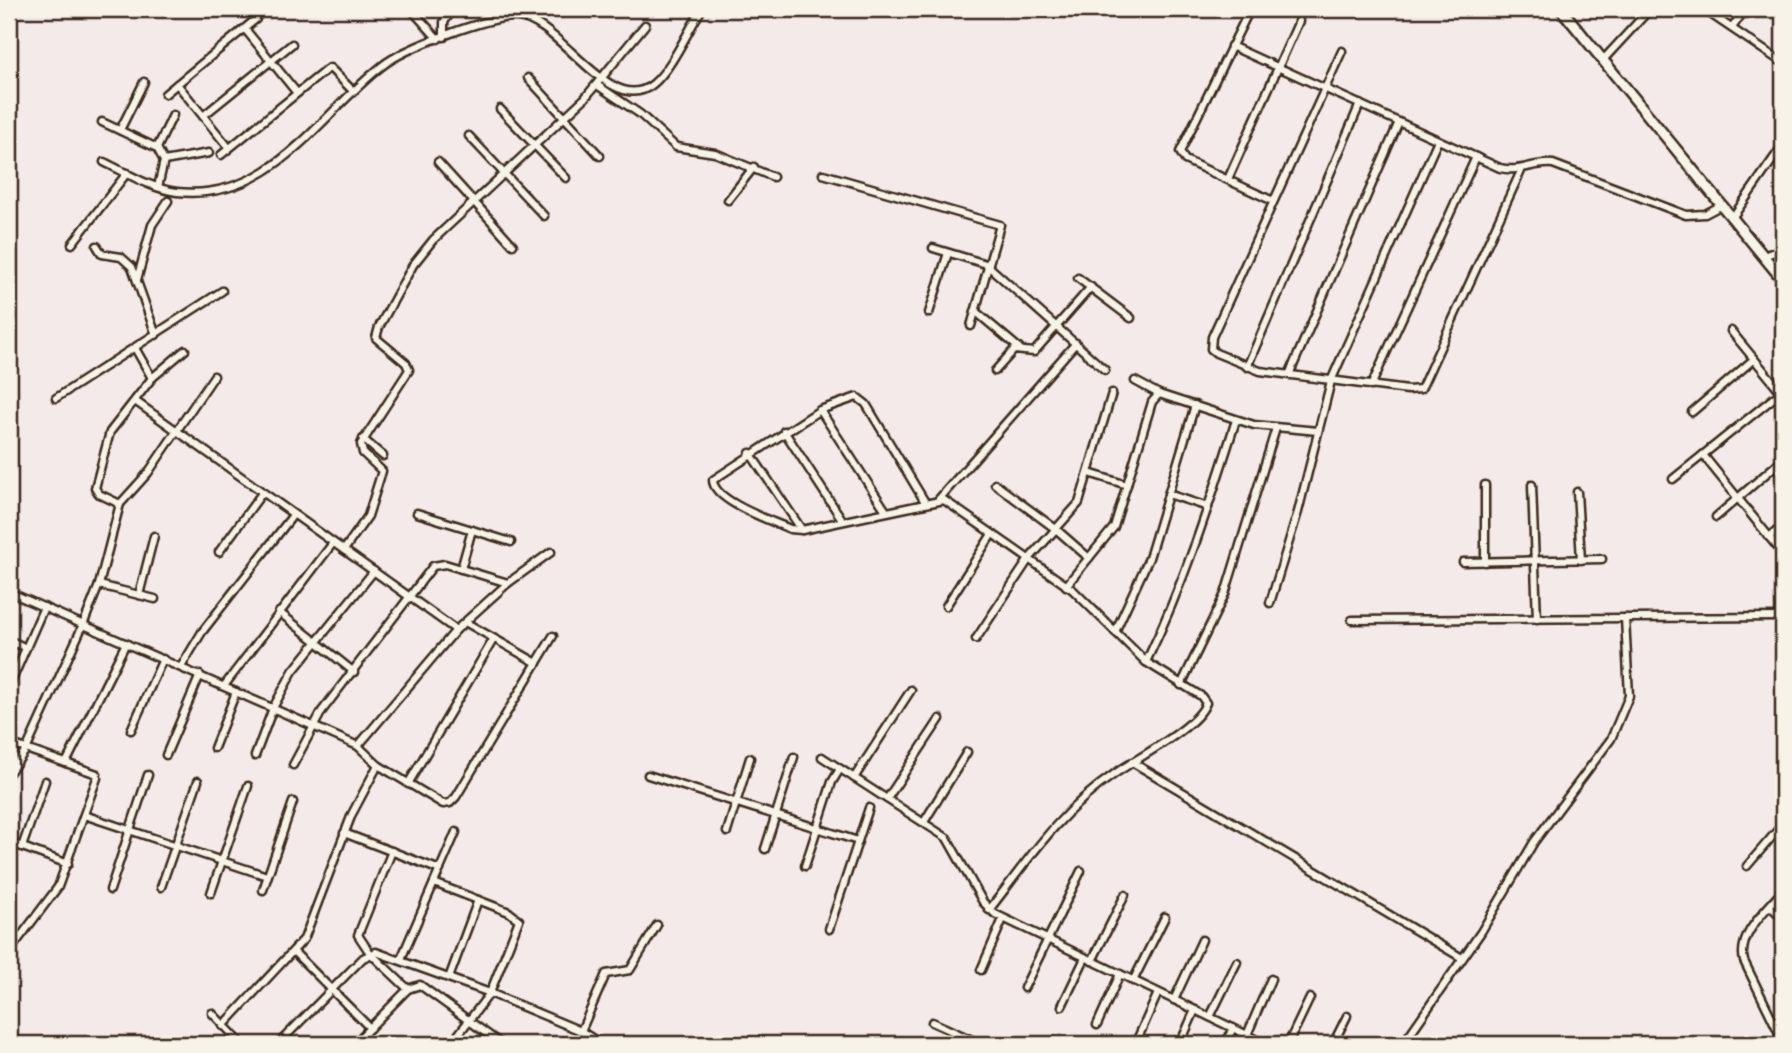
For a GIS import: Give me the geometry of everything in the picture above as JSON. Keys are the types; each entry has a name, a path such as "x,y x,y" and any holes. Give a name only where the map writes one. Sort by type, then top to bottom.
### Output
{"street":[{"path":"411,9 441,38"},
{"path":"441,38 444,22 453,9"},
{"path":"104,162 158,187 190,192 243,184 317,131 353,91 401,53 500,19 527,18 603,78 624,91 638,92 651,86 660,76 702,9"},
{"path":"1250,9 1180,152 1185,160 1273,201"},
{"path":"1561,9 1783,280"},
{"path":"1603,60 1650,9"},
{"path":"1703,9 1781,61 1783,51"},
{"path":"1732,28 1745,9"},
{"path":"165,94 256,19"},
{"path":"1227,180 1299,20"},
{"path":"344,550 368,516 382,471 363,453 363,439 409,370 406,363 376,338 379,327 421,253 597,85 646,25"},
{"path":"244,29 298,93"},
{"path":"203,116 292,44"},
{"path":"1231,46 1500,168 1521,171 1542,163 1553,164 1686,215 1705,214 1722,205"},
{"path":"1342,51 1211,344 1216,354 1247,367 1289,375 1414,390 1425,383 1521,171"},
{"path":"220,155 330,68 353,91"},
{"path":"528,78 600,156"},
{"path":"120,131 144,82"},
{"path":"177,84 229,148"},
{"path":"597,85 640,114 676,147 715,153 773,177"},
{"path":"1247,367 1360,104"},
{"path":"500,109 566,178"},
{"path":"157,148 173,115"},
{"path":"103,122 157,148 164,161 158,187"},
{"path":"1289,375 1347,236 1399,122"},
{"path":"469,136 544,216"},
{"path":"1270,603 1331,381 1438,140"},
{"path":"1732,218 1783,145"},
{"path":"164,161 209,153"},
{"path":"1371,386 1476,157"},
{"path":"438,162 513,245"},
{"path":"728,200 754,167"},
{"path":"72,244 127,173"},
{"path":"823,174 1000,225 971,326"},
{"path":"137,280 152,225 168,201"},
{"path":"97,246 102,254 121,257 132,267 156,335"},
{"path":"933,248 988,265 1105,370"},
{"path":"1763,256 1783,249"},
{"path":"929,313 948,253"},
{"path":"1078,278 1131,318"},
{"path":"995,371 1014,350 1034,352 1091,287"},
{"path":"56,398 222,292"},
{"path":"975,311 1021,351"},
{"path":"1673,479 1782,394 1731,331"},
{"path":"939,499 1076,343"},
{"path":"135,348 152,377"},
{"path":"120,504 99,494 95,488 110,432 152,377 185,350"},
{"path":"1692,412 1754,359"},
{"path":"9,773 26,750 83,625 99,585 120,504 148,473 214,376"},
{"path":"1135,382 1159,394 1236,420 1276,428 1318,432"},
{"path":"976,639 1029,559 1079,503 1112,393"},
{"path":"1066,586 1114,527 1152,402 1159,394"},
{"path":"925,502 862,400 850,397 820,410 784,431 713,480 717,492 790,529 802,530 843,522 939,499 951,503 1066,586 1146,662 1202,696 1206,703 1203,712 1061,816 989,910"},
{"path":"135,401 456,630"},
{"path":"1115,632 1149,558 1195,405"},
{"path":"820,410 886,511"},
{"path":"1146,662 1172,610 1236,420"},
{"path":"1181,685 1225,594 1276,428"},
{"path":"784,431 843,522"},
{"path":"363,439 383,456"},
{"path":"750,453 802,530"},
{"path":"1703,455 1783,554"},
{"path":"1716,517 1783,459"},
{"path":"1089,473 1127,485"},
{"path":"995,484 1057,530 1089,558"},
{"path":"1485,485 1485,562"},
{"path":"1532,485 1537,619"},
{"path":"1577,492 1581,560"},
{"path":"219,552 262,493"},
{"path":"1168,494 1208,507"},
{"path":"417,513 510,542"},
{"path":"181,667 202,632 293,515"},
{"path":"1769,537 1783,526"},
{"path":"461,569 472,530"},
{"path":"946,606 992,534"},
{"path":"139,595 155,537"},
{"path":"224,686 334,543"},
{"path":"358,746 456,630 508,583 551,552"},
{"path":"1463,562 1602,559"},
{"path":"293,765 313,726 433,566 440,564 508,583"},
{"path":"255,756 274,708 293,671 374,571"},
{"path":"99,585 155,599"},
{"path":"9,592 358,746 377,765 438,801 450,803 553,636"},
{"path":"9,687 44,607"},
{"path":"279,612 354,672"},
{"path":"1352,620 1783,617"},
{"path":"1403,1044 1499,905 1534,842 1611,739 1622,716 1630,677 1625,618"},
{"path":"465,622 537,663"},
{"path":"9,640 26,648"},
{"path":"408,784 493,640"},
{"path":"66,763 126,643"},
{"path":"131,730 163,659"},
{"path":"166,755 201,675"},
{"path":"854,778 911,690"},
{"path":"214,748 236,692"},
{"path":"887,799 940,719"},
{"path":"9,743 97,776 58,887 9,952"},
{"path":"923,822 967,752"},
{"path":"765,849 794,757"},
{"path":"822,757 947,838 989,910 1266,1044"},
{"path":"727,832 750,758"},
{"path":"1132,762 1462,958"},
{"path":"223,1026 294,952 307,932 344,833 377,765"},
{"path":"805,866 832,782 840,769"},
{"path":"110,890 148,775"},
{"path":"648,775 858,841"},
{"path":"22,847 45,781"},
{"path":"161,887 198,782"},
{"path":"211,893 248,786"},
{"path":"262,890 293,802"},
{"path":"830,929 869,808"},
{"path":"84,815 267,876"},
{"path":"1747,866 1783,824"},
{"path":"401,959 456,832"},
{"path":"344,833 440,870"},
{"path":"9,842 68,864"},
{"path":"391,851 358,935 370,953 408,989"},
{"path":"1024,988 1082,871"},
{"path":"434,883 509,912 519,920 490,993 451,1044"},
{"path":"1783,890 1745,938 1742,952 1783,1041"},
{"path":"1092,961 1125,895"},
{"path":"449,978 478,900"},
{"path":"1770,906 1783,918"},
{"path":"1133,981 1164,916"},
{"path":"981,970 1003,919"},
{"path":"581,1031 606,974 630,970 657,925"},
{"path":"1174,1000 1202,940"},
{"path":"294,952 370,1028"},
{"path":"278,1044 370,953 385,953 490,993 581,1031 597,1043"},
{"path":"1062,1006 1085,958"},
{"path":"1210,1017 1237,962"},
{"path":"1097,1025 1120,974"},
{"path":"1247,1035 1271,979"},
{"path":"354,1044 408,989 421,985 501,1044"},
{"path":"1138,1040 1158,993"},
{"path":"1288,1044 1310,998"},
{"path":"1180,1044 1195,1010"},
{"path":"212,1013 242,1044"},
{"path":"1333,1044 1347,1016"},
{"path":"932,1022 981,1044"},
{"path":"1225,1044 1233,1028"},
{"path":"9,1036 17,1044"}]}
